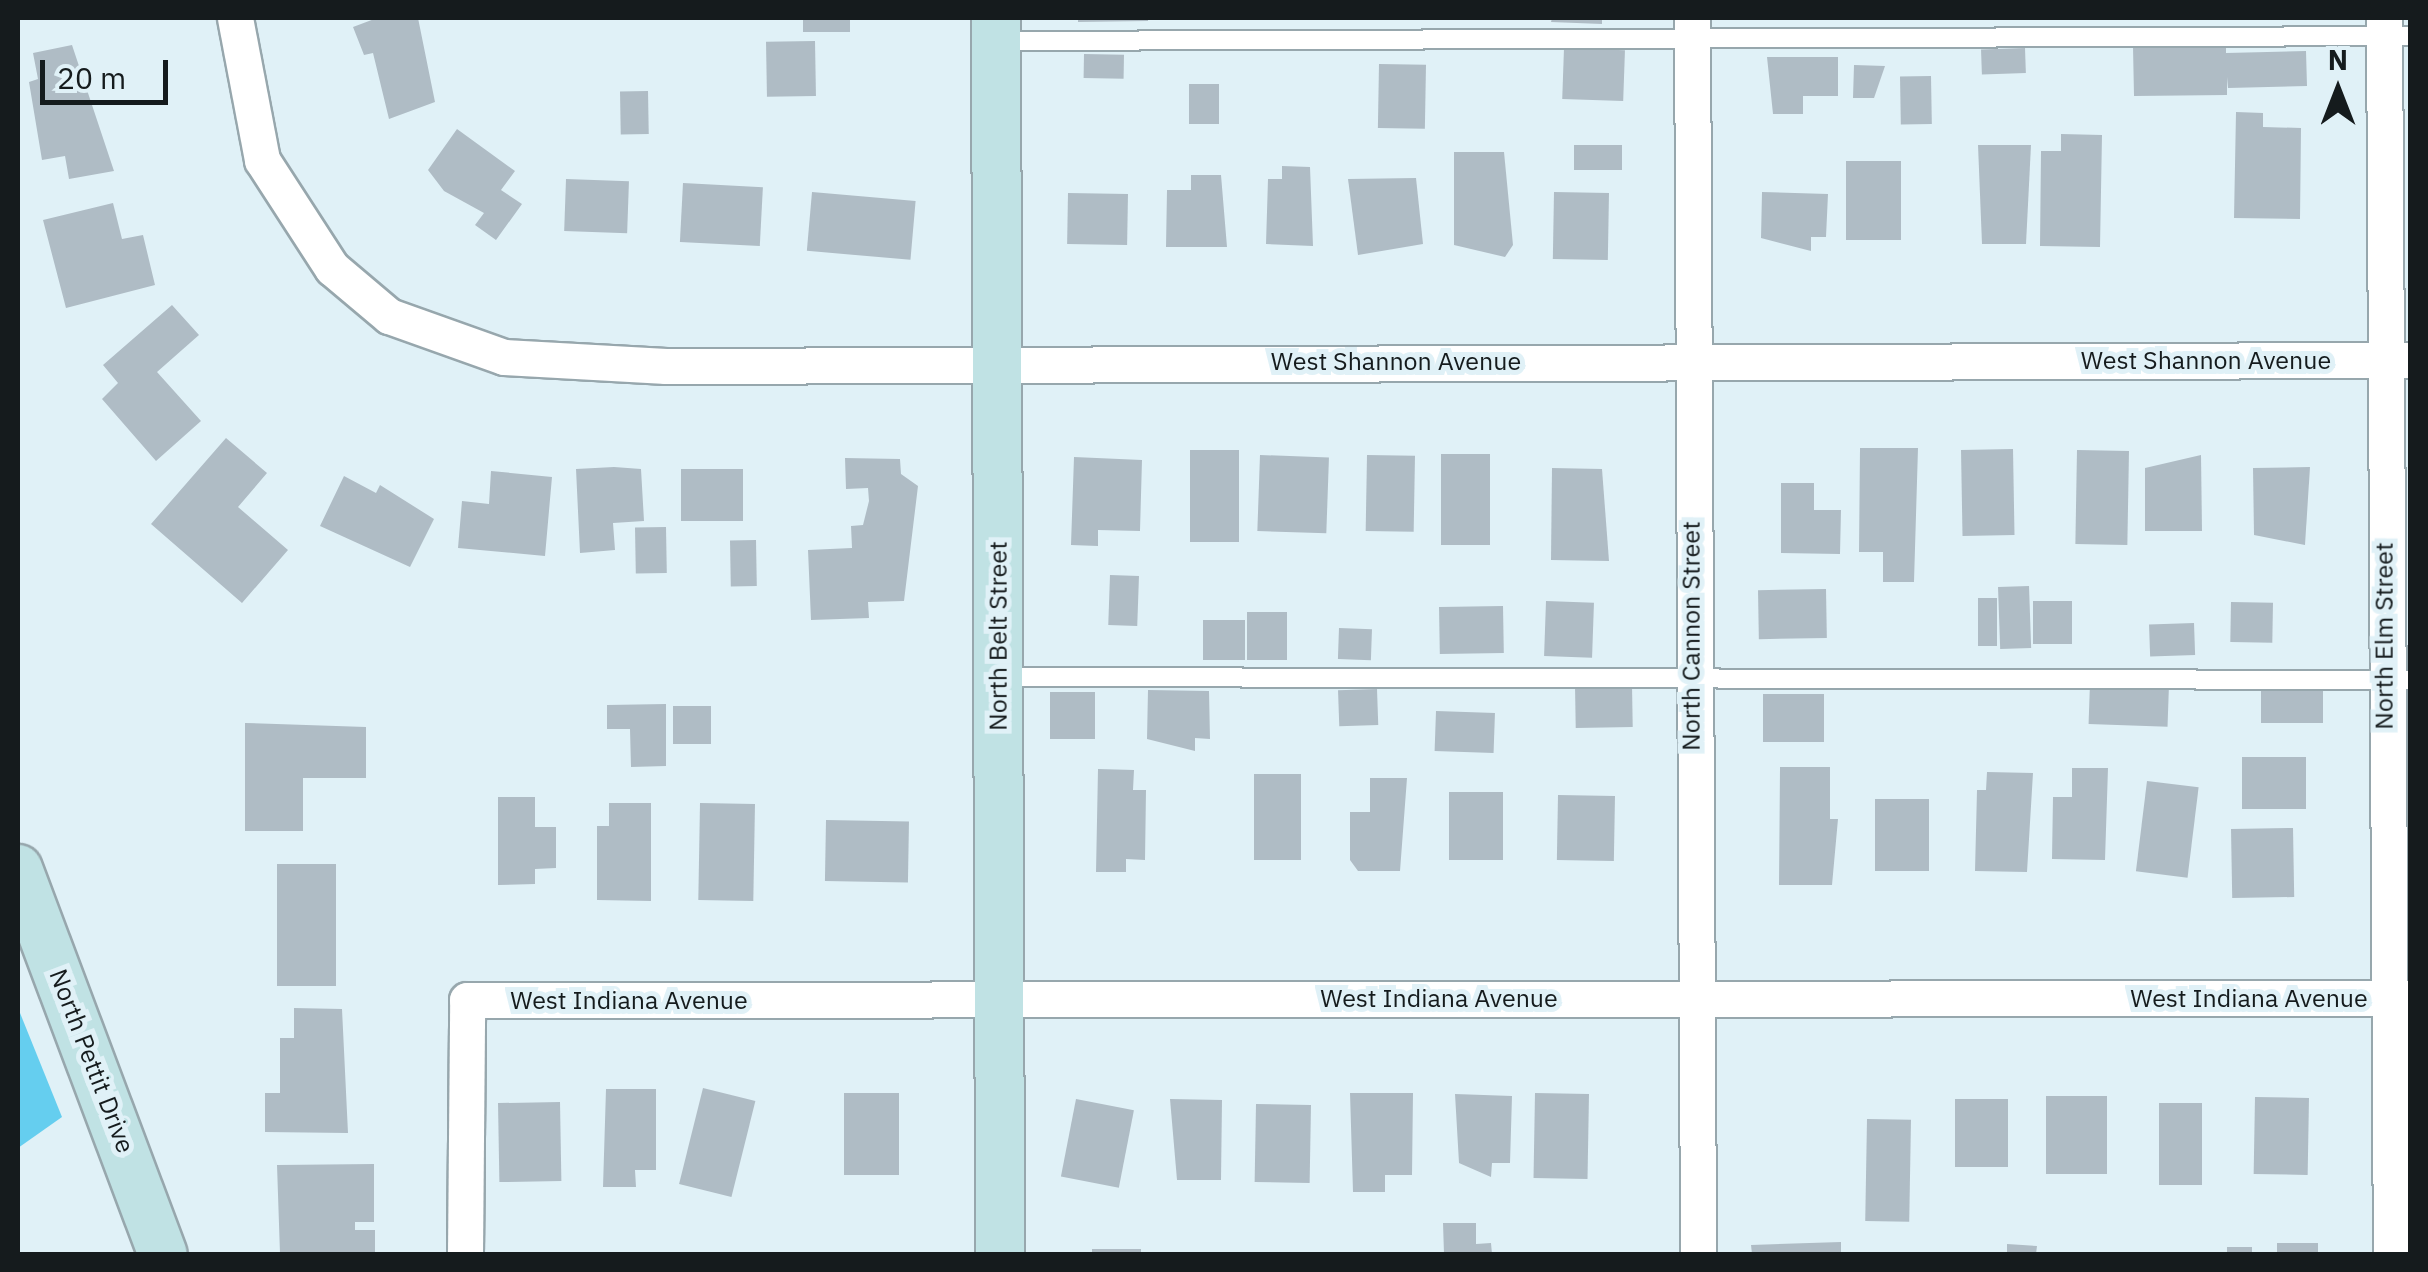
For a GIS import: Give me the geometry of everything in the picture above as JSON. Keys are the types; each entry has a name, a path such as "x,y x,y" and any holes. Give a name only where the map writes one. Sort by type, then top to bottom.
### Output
{"street":[{"name":"West Shannon Avenue","path":"234,18 262,160 332,268 389,316 449,343 580,365 2397,360"},
{"name":"North Belt Street","path":"996,29 1000,1254"},
{"name":"North Cannon Street","path":"1692,30 1689,361 1698,1254"},
{"name":"North Elm Street","path":"2391,1254 2399,998 2393,30"},
{"name":"North Pettit Drive","path":"18,868 163,1254"},
{"name":"West Indiana Avenue","path":"465,1254 467,1000 2399,998"}],"lane":[{"path":"996,29 2393,30"},
{"path":"998,678 1692,674 2398,680"}],"shaded area":[{"path":"18,1008 62,1117 18,1148"}],"building":[{"path":"377,18 418,18 435,102 389,119 373,53 364,55 353,27"},
{"path":"803,18 850,18 850,32 803,32"},
{"path":"1078,18 1148,18 1148,21 1078,22"},
{"path":"1552,18 1602,18 1602,24 1551,22"},
{"path":"815,41 816,96 767,97 766,42"},
{"path":"72,45 114,171 69,179 65,156 42,160 29,82 38,79 33,53"},
{"path":"2226,46 2226,53 2306,51 2307,86 2228,88 2227,77 2227,95 2134,96 2133,47"},
{"path":"1564,48 1625,50 1623,101 1562,99"},
{"path":"2025,48 2026,73 1982,75 1981,50"},
{"path":"1084,54 1124,55 1124,79 1084,78"},
{"path":"1767,57 1838,57 1838,96 1803,96 1803,114 1773,114"},
{"path":"1379,64 1426,65 1425,129 1378,128"},
{"path":"1854,65 1885,66 1874,98 1853,98"},
{"path":"1931,76 1932,124 1901,125 1900,77"},
{"path":"1189,84 1219,84 1219,124 1189,124"},
{"path":"620,91 648,91 649,134 621,134"},
{"path":"2236,112 2263,113 2263,127 2301,128 2300,219 2234,218"},
{"path":"457,129 515,171 501,190 522,204 496,240 475,225 484,213 444,191 428,170"},
{"path":"2061,134 2102,135 2100,247 2040,246 2041,151 2061,151"},
{"path":"1574,145 1622,145 1622,170 1574,170"},
{"path":"1978,145 2031,145 2026,244 1982,244"},
{"path":"1454,152 1504,152 1513,245 1505,257 1454,245"},
{"path":"1846,161 1901,161 1901,240 1846,240"},
{"path":"1282,166 1310,167 1313,246 1266,244 1268,179 1282,179"},
{"path":"1191,175 1221,175 1227,247 1166,247 1167,190 1191,190"},
{"path":"1416,178 1423,244 1358,255 1348,179"},
{"path":"566,179 629,181 627,233 564,231"},
{"path":"683,183 763,187 760,246 680,242"},
{"path":"812,192 916,201 910,260 807,251"},
{"path":"1554,192 1609,193 1608,260 1553,259"},
{"path":"1762,192 1828,194 1826,237 1811,237 1811,251 1761,238"},
{"path":"1068,193 1128,194 1127,245 1067,244"},
{"path":"113,203 122,239 143,235 155,285 66,308 43,220"},
{"path":"172,305 199,335 157,372 201,421 156,461 102,399 118,383 103,365"},
{"path":"226,438 267,473 238,507 288,550 242,603 151,524"},
{"path":"1860,448 1918,448 1914,582 1883,582 1883,552 1859,552"},
{"path":"2013,449 2015,535 1963,536 1961,450"},
{"path":"1190,450 1239,450 1239,542 1190,542"},
{"path":"2077,450 2129,451 2127,545 2075,544"},
{"path":"1441,454 1490,454 1490,545 1441,545"},
{"path":"1260,455 1329,457 1326,533 1257,531"},
{"path":"1367,455 1415,456 1414,532 1366,531"},
{"path":"2201,455 2202,531 2145,531 2145,468"},
{"path":"1074,457 1142,460 1140,531 1098,530 1098,546 1071,545"},
{"path":"845,458 900,459 901,474 918,486 904,601 868,602 869,618 811,620 808,550 852,548 851,526 863,525 869,501 868,488 846,489"},
{"path":"2310,467 2305,545 2254,535 2253,468"},
{"path":"1552,468 1602,469 1609,561 1551,560"},
{"path":"576,469 641,469 644,521 613,523 615,550 580,553"},
{"path":"681,469 743,469 743,521 681,521"},
{"path":"491,471 552,477 545,556 458,548 462,501 489,504"},
{"path":"344,476 376,493 380,485 434,519 410,567 320,526"},
{"path":"1781,483 1814,483 1814,510 1841,510 1840,554 1781,553"},
{"path":"666,527 667,573 636,574 635,528"},
{"path":"730,540 756,540 757,586 731,586"},
{"path":"1110,575 1139,576 1137,626 1108,625"},
{"path":"2029,586 2031,648 2000,649 1998,587"},
{"path":"1826,589 1827,638 1759,639 1758,590"},
{"path":"1978,598 1997,598 1997,646 1978,646"},
{"path":"1546,601 1594,603 1592,658 1544,656"},
{"path":"2033,601 2072,601 2072,644 2033,644"},
{"path":"2231,602 2273,603 2272,643 2230,642"},
{"path":"1503,606 1504,653 1440,654 1439,607"},
{"path":"1247,612 1287,612 1287,660 1247,660"},
{"path":"1203,620 1245,620 1245,660 1203,660"},
{"path":"2194,623 2195,655 2150,657 2149,625"},
{"path":"1339,628 1372,629 1371,660 1338,659"},
{"path":"2090,683 2169,686 2168,727 2089,724"},
{"path":"1632,685 1633,727 1576,728 1575,686"},
{"path":"1377,689 1378,725 1339,726 1338,690"},
{"path":"2261,689 2323,689 2323,723 2261,723"},
{"path":"1148,690 1209,691 1210,739 1195,738 1195,751 1147,739"},
{"path":"1050,692 1095,692 1095,739 1050,739"},
{"path":"1763,694 1824,694 1824,742 1763,742"},
{"path":"666,704 666,766 631,767 630,729 607,729 607,705"},
{"path":"673,706 711,706 711,744 673,744"},
{"path":"1436,711 1495,713 1494,753 1435,751"},
{"path":"245,723 366,727 366,778 303,778 303,831 245,831"},
{"path":"2242,757 2306,757 2306,809 2242,809"},
{"path":"1780,767 1830,767 1830,819 1838,819 1832,885 1779,885"},
{"path":"2072,768 2108,768 2105,860 2052,859 2053,797 2072,797"},
{"path":"1098,769 1134,770 1133,790 1146,790 1145,860 1126,859 1126,872 1096,872"},
{"path":"1987,772 2033,773 2027,872 1975,871 1977,790 1986,790"},
{"path":"1254,774 1301,774 1301,860 1254,860"},
{"path":"1370,778 1407,778 1400,871 1358,871 1350,860 1350,812 1370,812"},
{"path":"2147,781 2199,787 2188,878 2136,871"},
{"path":"1449,792 1503,792 1503,860 1449,860"},
{"path":"1558,795 1615,796 1614,861 1557,860"},
{"path":"498,797 535,797 535,827 556,827 556,868 535,869 535,884 498,885"},
{"path":"1875,799 1929,799 1929,871 1875,871"},
{"path":"609,803 651,803 651,901 597,900 597,826 609,826"},
{"path":"700,803 755,804 753,901 698,900"},
{"path":"826,820 909,821 908,882 825,881"},
{"path":"2293,828 2294,897 2232,898 2231,829"},
{"path":"277,864 336,864 336,986 277,986"},
{"path":"294,1008 342,1009 348,1133 265,1132 265,1093 280,1093 280,1038 294,1038"},
{"path":"703,1088 755,1101 731,1197 679,1184"},
{"path":"606,1089 656,1089 656,1170 635,1170 636,1187 603,1187"},
{"path":"844,1093 899,1093 899,1175 844,1175"},
{"path":"1350,1093 1413,1093 1412,1175 1385,1175 1385,1192 1353,1192"},
{"path":"1535,1093 1589,1094 1588,1179 1534,1178"},
{"path":"1455,1094 1512,1096 1510,1163 1492,1163 1491,1177 1459,1163"},
{"path":"2046,1096 2107,1096 2107,1174 2046,1174"},
{"path":"2255,1097 2309,1098 2308,1175 2254,1174"},
{"path":"1076,1099 1134,1110 1119,1188 1061,1177"},
{"path":"1170,1099 1222,1100 1221,1180 1177,1180"},
{"path":"1955,1099 2008,1099 2008,1167 1955,1167"},
{"path":"560,1102 561,1181 499,1182 498,1103"},
{"path":"2159,1103 2202,1103 2202,1185 2159,1185"},
{"path":"1256,1104 1311,1105 1310,1183 1255,1182"},
{"path":"1867,1119 1911,1120 1909,1222 1865,1221"},
{"path":"374,1164 374,1222 355,1222 355,1230 375,1230 375,1254 280,1254 277,1165"},
{"path":"1443,1223 1476,1223 1476,1244 1491,1243 1492,1254 1444,1254"},
{"path":"1841,1242 1841,1254 1752,1254 1751,1245"},
{"path":"2277,1243 2318,1243 2318,1254 2277,1254"},
{"path":"2007,1244 2037,1246 2036,1254 2007,1254"},
{"path":"2227,1247 2252,1247 2252,1254 2227,1254"},
{"path":"1092,1249 1141,1249 1141,1254 1092,1254"}]}
